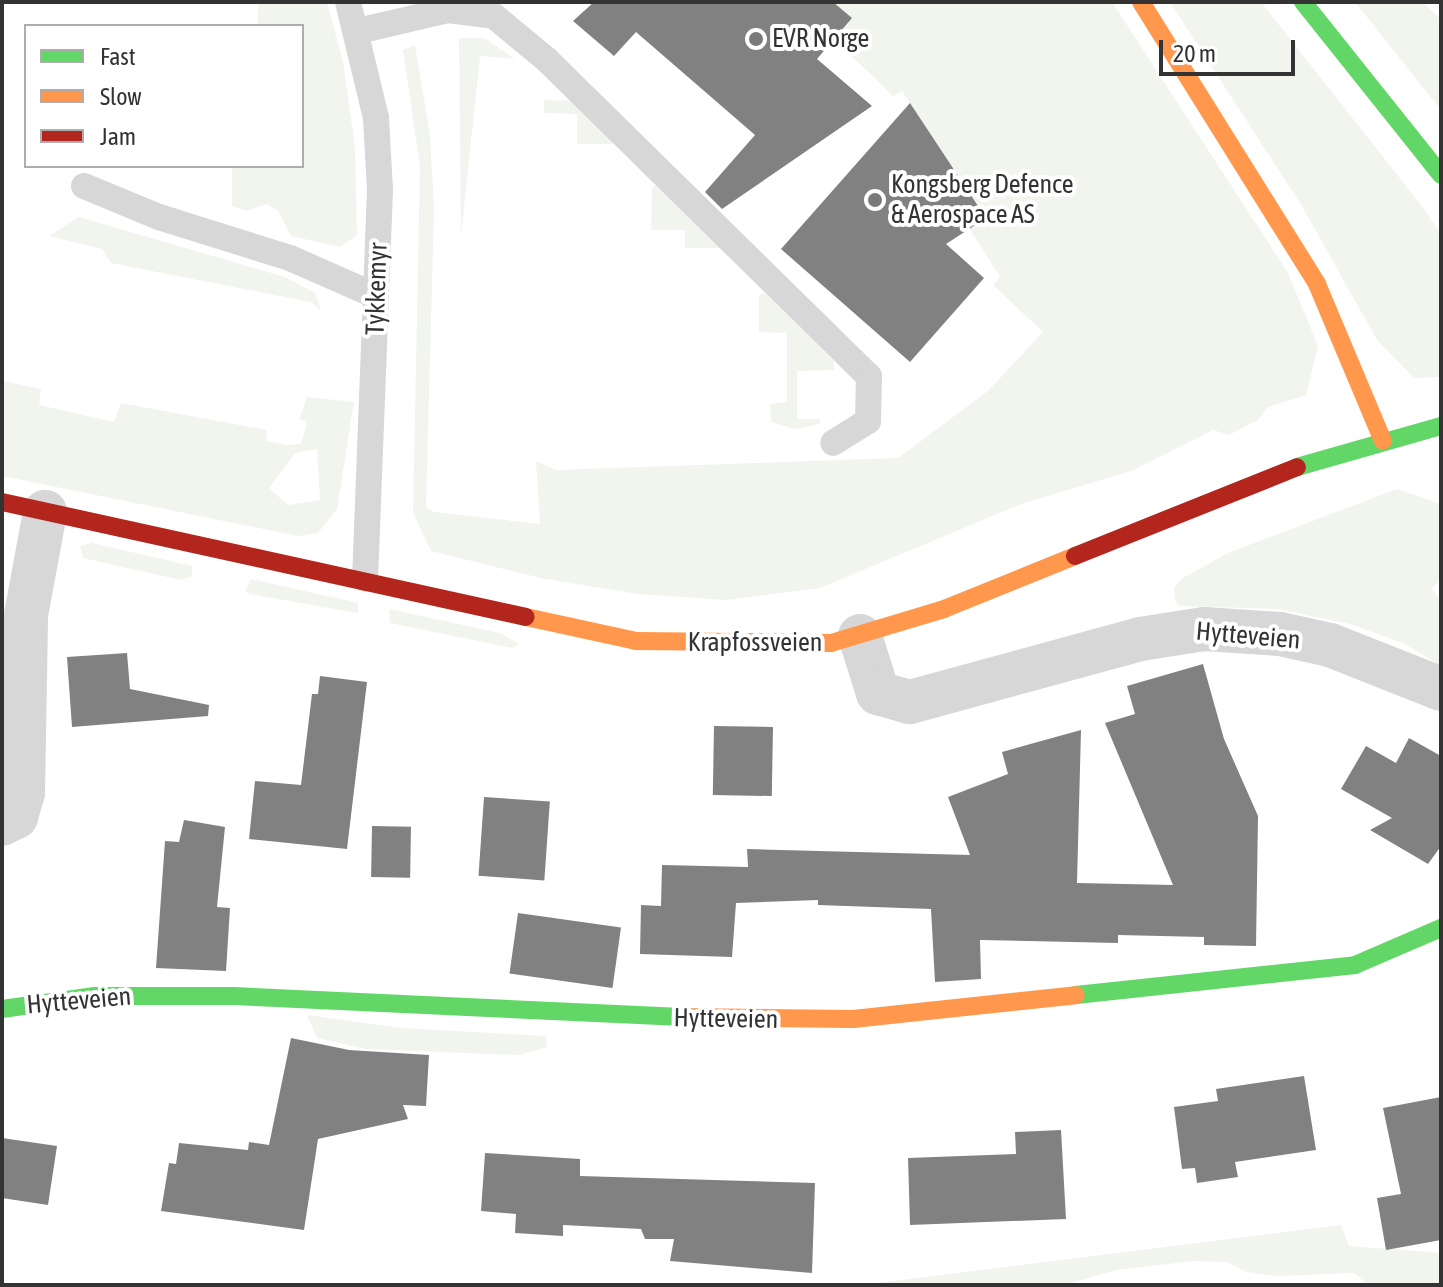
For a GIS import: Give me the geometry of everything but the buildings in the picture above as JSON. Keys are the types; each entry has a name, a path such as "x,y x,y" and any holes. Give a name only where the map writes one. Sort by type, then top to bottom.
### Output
{"main road":[{"path":"1141,2 1317,284 1383,441"},
{"path":"1303,2 1441,175"},
{"name":"Krapfossveien","path":"2,502 365,579 636,641 784,645 860,636 1109,546 1297,467 1441,426"},
{"name":"Hytteveien","path":"2,1009 95,996 234,996 601,1016 853,1019 1355,965 1409,946 1441,928"}],"street":[{"path":"2,824 16,817 23,793 26,615 45,512"},
{"name":"Hytteveien","path":"860,636 878,693 910,702 1140,639 1204,629 1280,634 1330,645 1441,689"}],"lane":[{"name":"Tykkemyr","path":"348,2 358,31 376,118 376,296 365,579"},
{"path":"358,31 448,10 494,16 639,147 742,261 869,376 868,421 833,443"},
{"path":"84,186 159,217 290,258 376,296"}],"shaded area":[{"path":"258,2 327,2 343,62 355,148 357,235 340,247 291,236 278,211 267,204 246,211 232,206 232,168 304,168 304,24 258,24"},
{"path":"833,2 1112,2 1288,273 1318,346 1306,395 1268,407 1258,420 1229,435 1213,430 1131,471 1021,504 820,588 727,600 638,594 541,578 431,551 413,513 420,166 403,50 415,45 430,135 434,208 426,507 434,512 540,524 536,461 556,470 898,458 988,391 1043,332 993,285 1000,277 970,229 986,217 902,91 893,96 834,39 852,18"},
{"path":"1170,2 1261,2 1424,209 1441,234 1441,377 1414,378 1377,340 1302,206"},
{"path":"1355,2 1422,2 1441,19 1441,110"},
{"path":"459,38 484,38 515,59 480,56 461,236"},
{"path":"544,100 575,101 613,139 612,144 577,144 577,114 544,113"},
{"path":"658,184 721,248 685,248 685,230 651,230 652,188"},
{"path":"79,217 285,277 315,293 321,310 311,302 111,263 102,249 49,236"},
{"path":"765,293 834,361 834,370 797,371 797,419 820,419 820,424 794,429 771,422 770,404 787,402 787,333 759,332 759,295"},
{"path":"2,381 41,389 39,405 114,422 121,403 267,430 266,441 287,445 300,444 305,432 307,421 299,420 307,397 354,402 337,509 318,533 298,536 2,476","holes":["317,449 320,500 288,505 269,488 295,453"]},
{"path":"1397,489 1441,504 1441,579 1432,588 1441,603 1441,666 1403,643 1350,624 1277,609 1180,606 1175,601 1174,587 1183,578 1228,553"},
{"path":"92,543 192,566 192,576 181,580 83,558 80,546"},
{"path":"251,579 358,603 358,613 249,594 245,591"},
{"path":"389,609 500,633 519,644 513,648 390,623"},
{"path":"307,1015 401,1028 546,1036 547,1047 519,1055 366,1049 317,1038"},
{"path":"1341,1225 1349,1246 1441,1253 1441,1285 1369,1285 1354,1273 1278,1276 1247,1272 1227,1262 1193,1261 1116,1270 1064,1285 862,1285"}],"traffic: fast":[{"path":"1303,2 1441,175"},
{"path":"1297,467 1441,426"},
{"path":"1076,995 1355,965 1441,928"},
{"path":"2,1009 95,996 234,996 682,1017"}],"traffic: slow":[{"path":"1141,2 1317,284 1383,441"},
{"path":"526,617 636,641 831,643 944,609 1075,556"},
{"path":"682,1017 853,1019 1076,995"}],"traffic: jam":[{"path":"1075,556 1297,467"},
{"path":"2,502 526,617"}],"place":[{"name":"EVR Norge","path":"756,39"},
{"name":"Kongsberg Defence & Aerospace AS","path":"875,200"}]}
